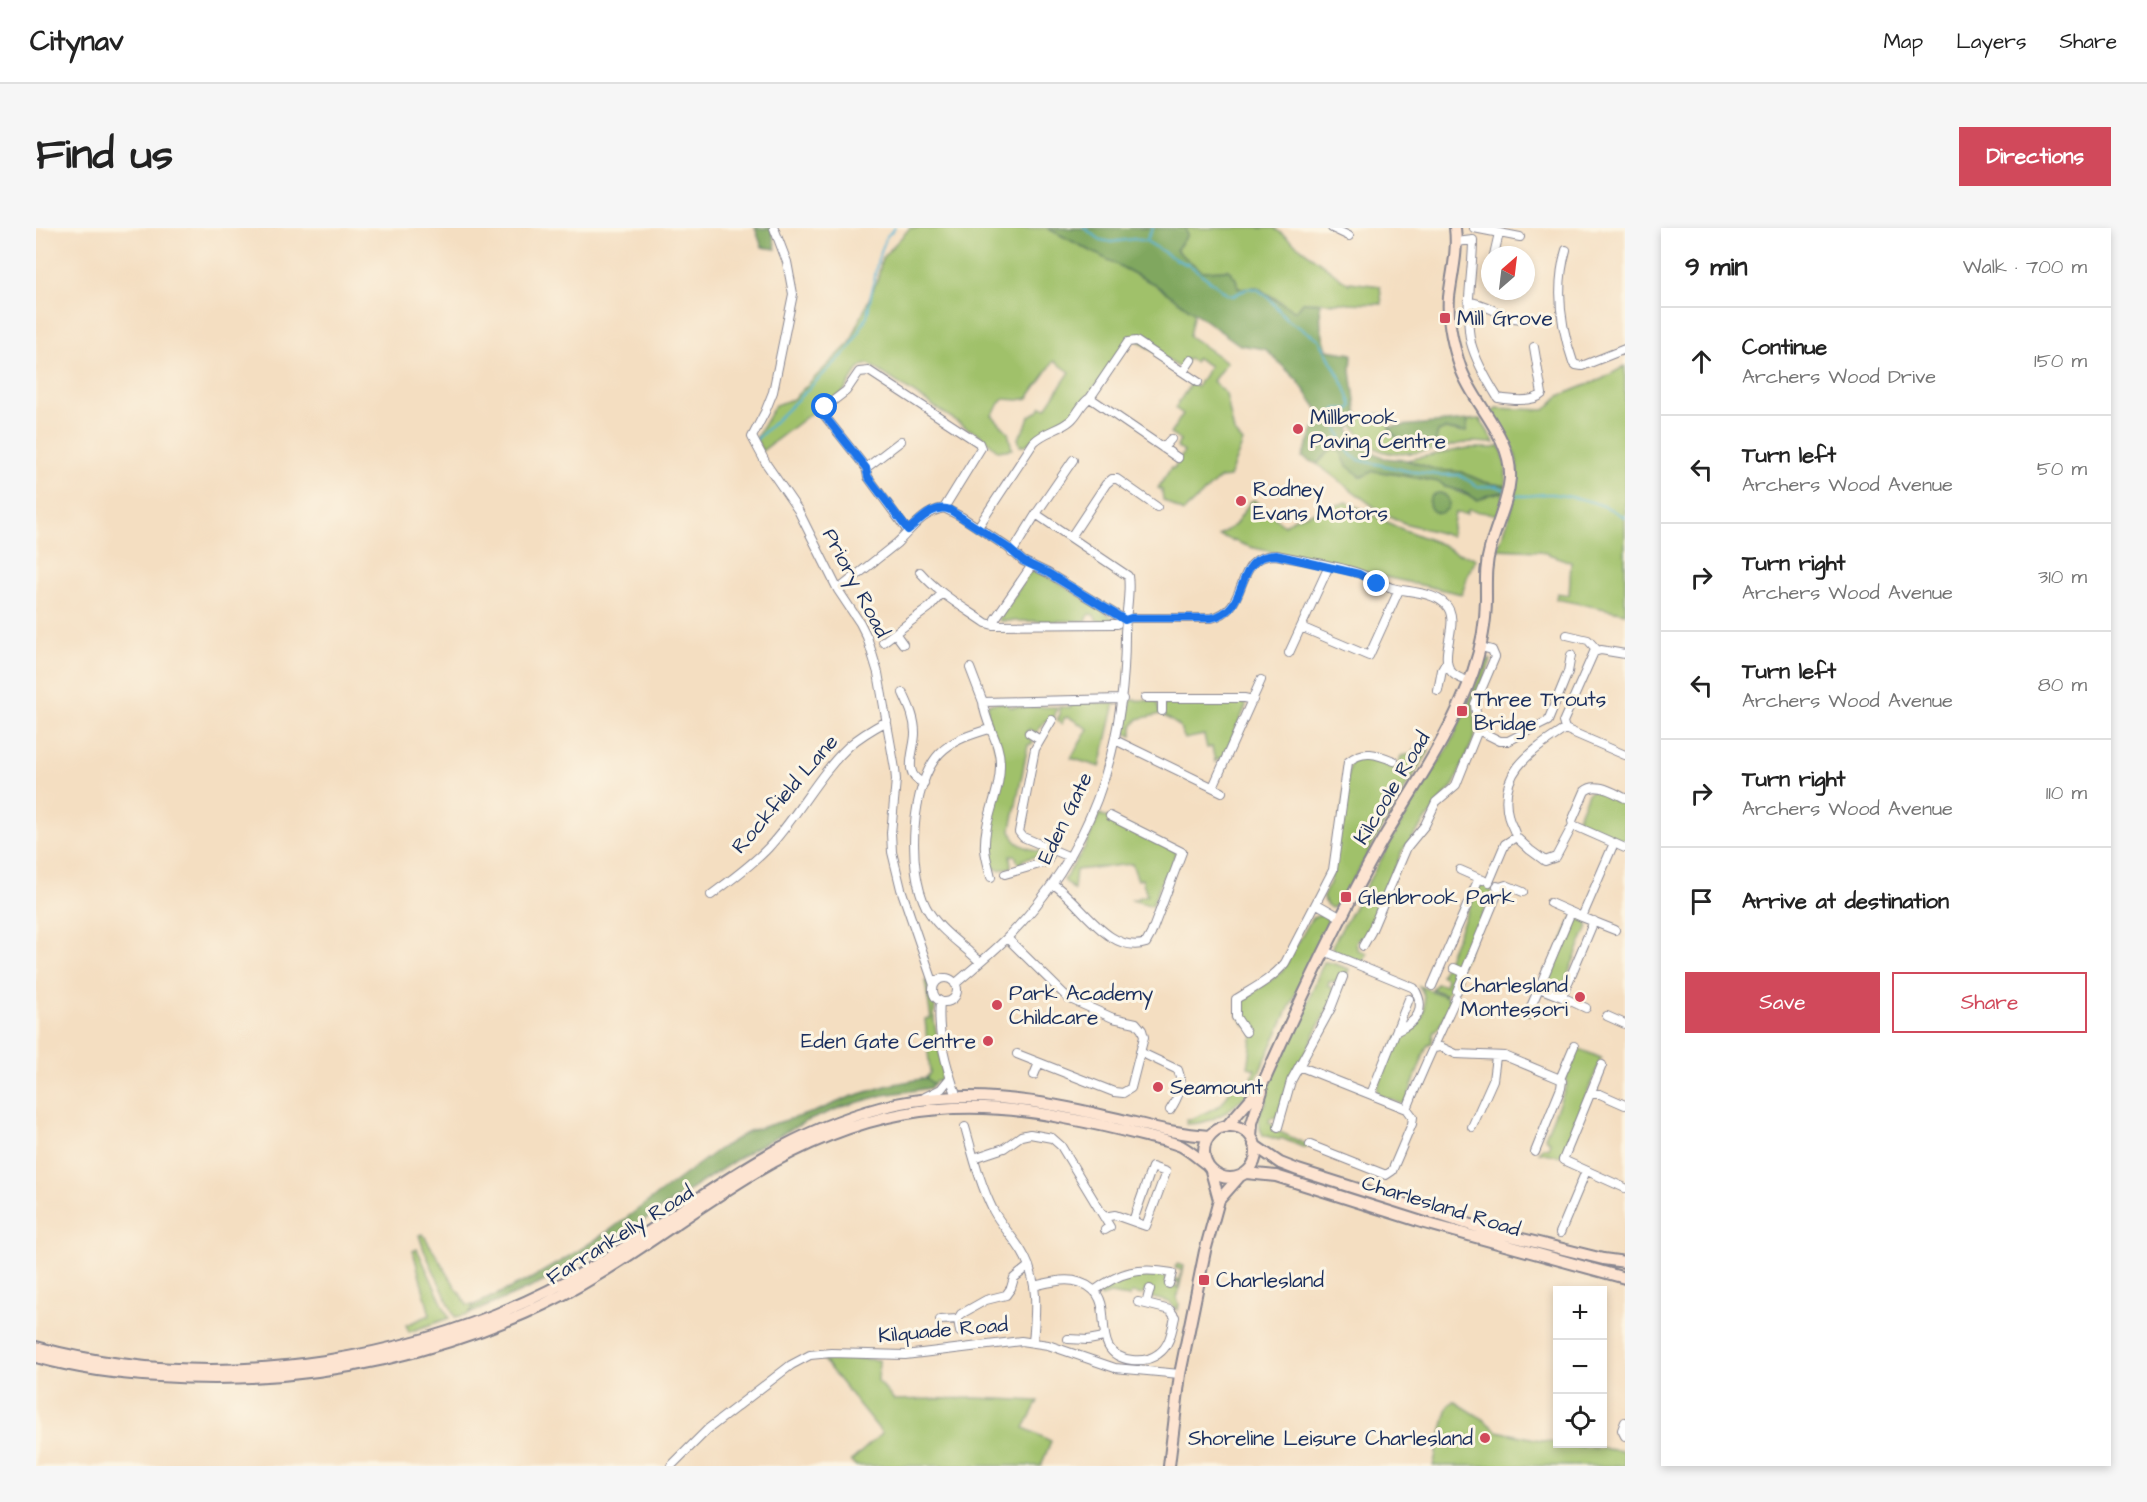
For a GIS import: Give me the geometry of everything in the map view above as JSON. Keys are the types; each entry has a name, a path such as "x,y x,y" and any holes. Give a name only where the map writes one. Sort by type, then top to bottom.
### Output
{"main road":[{"path":"1455,228 1456,242"},
{"name":"Kilcoole Road","path":"1265,1079 1340,917 1408,795 1454,720 1481,647 1485,609 1485,570 1490,547 1506,503 1510,478 1503,443 1462,370 1451,334 1449,297 1455,265 1456,242"},
{"path":"1226,1127 1265,1079"},
{"path":"1169,1466 1180,1374 1204,1251 1219,1200 1254,1160 1252,1123 1265,1079"},
{"name":"Farrankelly Road","path":"36,1347 139,1365 209,1369 253,1368 347,1358 428,1338 503,1312 595,1266 734,1174 785,1144 849,1117 921,1099 980,1097 1037,1102 1107,1116 1176,1134 1209,1136"},
{"name":"Farrankelly Road","path":"36,1357 138,1375 214,1379 313,1373 410,1354 495,1326 566,1293 637,1251 752,1174 824,1136 857,1124 914,1111 981,1107 1046,1114 1174,1144 1209,1167"},
{"path":"1219,1200 1204,1150 1209,1136 1220,1128 1226,1127 1240,1129 1253,1141"},
{"name":"Charlesland Road","path":"1253,1141 1280,1163 1308,1173 1500,1233 1603,1259 1625,1262"},
{"path":"1209,1167 1226,1178 1243,1175"},
{"name":"Charlesland Road","path":"1243,1175 1276,1176 1436,1226 1625,1278"}],"street":[{"name":"Priory Road","path":"774,228 787,262 793,294 772,392 752,437 766,465 798,510 838,590 860,622 869,644 878,673 896,780 891,832 892,852 901,889 917,930 928,973 934,985"},
{"path":"1332,228 1349,236"},
{"path":"1520,237 1474,228 1469,302 1471,343 1486,378 1498,398 1538,398 1542,394 1534,347"},
{"path":"1496,246 1499,233"},
{"path":"1456,242 1473,240"},
{"path":"1566,250 1561,269 1559,309 1573,362 1582,366 1625,349"},
{"path":"1469,302 1510,319 1523,320"},
{"path":"978,528 1034,442 1041,435 1072,419 1085,401 1090,398 1128,342 1132,340 1198,382"},
{"path":"1183,372 1191,360"},
{"path":"838,590 897,543 926,514 945,507 981,448 978,443 864,370 859,372 846,391 823,411 866,468 868,477 908,530"},
{"path":"1090,398 1178,459"},
{"path":"1163,448 1171,439"},
{"path":"866,468 901,441"},
{"path":"1012,553 1073,460"},
{"path":"1036,514 1071,537 1106,484 1112,479 1117,479 1157,507"},
{"path":"945,507 1007,547 1012,553 1125,620 1222,616 1234,604 1252,565 1259,558 1269,555 1329,566 1359,574 1377,584 1442,601 1449,608 1453,619 1446,663 1442,670 1438,691"},
{"name":"Eden Gate","path":"955,984 1007,938 1053,884 1094,810 1115,740 1123,699 1128,576 1071,537"},
{"path":"993,625 1032,565"},
{"path":"1289,653 1329,566"},
{"path":"920,572 942,593 993,625 1117,624"},
{"path":"1301,627 1369,656 1400,590"},
{"path":"883,642 930,606 942,593"},
{"path":"894,633 903,644"},
{"path":"1567,635 1588,640 1597,650 1625,654"},
{"path":"1363,946 1407,847 1425,825 1436,802 1456,785 1478,730 1475,704 1495,657 1492,650 1481,647"},
{"path":"1564,729 1563,722 1591,656 1597,650"},
{"path":"1478,730 1500,741 1508,741 1548,721 1569,672 1571,655"},
{"path":"1446,663 1454,675 1470,681"},
{"path":"970,668 983,702 989,729 995,738 1000,764 986,837 985,850 991,877"},
{"path":"1213,788 1261,680"},
{"path":"903,693 913,714 915,734 911,772 917,780 924,783"},
{"path":"1145,698 1244,698 1252,700"},
{"path":"1162,698 1162,711"},
{"path":"983,702 1123,699"},
{"path":"1052,720 1035,749 1019,832 1023,837 1070,857"},
{"name":"Rockfield Lane","path":"711,895 768,848 849,746 869,730 887,721"},
{"path":"980,962 937,924 926,905 918,887 915,835 916,813 931,765 949,745 963,737 989,729"},
{"path":"1564,729 1625,755"},
{"path":"1564,729 1530,753 1516,768 1507,799 1509,819 1516,837 1539,858 1545,861 1551,860 1556,857 1573,825 1572,821 1589,787 1595,786 1625,798"},
{"path":"1029,733 1040,740"},
{"path":"1115,740 1222,792"},
{"path":"1246,1032 1236,1017 1236,999 1279,971 1317,904 1333,870 1348,762 1356,755 1368,753 1394,761"},
{"path":"1053,884 1109,937 1129,946 1146,943 1182,852 1110,816"},
{"path":"1573,825 1625,848"},
{"path":"1489,882 1505,844 1516,837"},
{"path":"1582,917 1614,843"},
{"path":"1005,874 1043,863 1048,860 1052,849"},
{"path":"1460,870 1500,887 1506,885 1523,892"},
{"path":"1432,986 1479,878"},
{"path":"1407,1108 1428,1055 1434,1048 1436,1037 1457,994 1500,887"},
{"path":"1550,903 1615,930"},
{"path":"1317,904 1340,917"},
{"path":"1527,1016 1571,912"},
{"path":"1562,997 1594,921"},
{"path":"1007,938 1075,1002 1113,1018 1136,1023 1144,1037 1131,1088 1123,1093 1114,1092 1017,1054"},
{"path":"1324,951 1414,988 1419,996 1420,1006 1416,1018 1408,1026 1397,1031"},
{"path":"1454,968 1464,973"},
{"path":"928,973 950,980 955,984 957,990 955,997 948,1002 940,1001 935,996 934,985 943,979"},
{"path":"1278,1127 1291,1081 1331,1008 1343,977"},
{"path":"1330,982 1338,986"},
{"path":"1539,988 1586,1008"},
{"path":"1371,1094 1409,999"},
{"path":"940,1001 938,1023 950,1078 957,1097"},
{"path":"1607,1016 1625,1024"},
{"path":"1535,1152 1542,1143 1561,1089 1560,1079 1574,1046"},
{"path":"1434,1048 1441,1047 1456,1054 1506,1056 1560,1079"},
{"path":"1140,1052 1178,1070 1181,1078 1180,1089 1170,1110"},
{"path":"1472,1127 1493,1080 1496,1057"},
{"path":"1034,1075 1039,1063"},
{"path":"1602,1065 1563,1160 1625,1188"},
{"path":"1299,1066 1407,1108 1413,1117 1392,1171 1386,1175 1314,1146 1315,1157"},
{"path":"921,1099 934,1094 950,1078"},
{"path":"1592,1094 1600,1094 1625,1105"},
{"path":"965,1127 986,1193 995,1213 1029,1266 1036,1307 1033,1341"},
{"path":"974,1158 1004,1148 1021,1136 1030,1134 1052,1138 1061,1146 1110,1227 1105,1230"},
{"path":"1104,1217 1116,1215 1146,1226 1166,1172 1152,1167 1133,1221"},
{"path":"1560,1233 1586,1171"},
{"path":"960,1332 958,1319 961,1314 986,1300 1006,1295 1014,1278 1029,1266"},
{"path":"1094,1291 1121,1275 1144,1270 1172,1273 1169,1284"},
{"path":"1034,1286 1067,1279 1080,1282 1094,1291 1102,1308 1104,1337 1108,1347 1127,1359 1139,1361 1150,1359 1160,1353 1167,1344 1175,1317 1170,1310 1142,1303 1150,1289"},
{"path":"940,1320 958,1319"},
{"path":"1068,1339 1088,1340 1104,1337"},
{"name":"Kilquade Road","path":"671,1466 708,1429 806,1356 831,1353 905,1355 1001,1342 1033,1341 1115,1368 1180,1374"},
{"path":"1625,1422 1622,1430 1625,1436"}],"green space":[{"path":"755,228 771,228 776,249 762,247"},
{"path":"910,228 1047,228 1154,284 1194,312 1189,336 1227,362 1213,381 1226,394 1234,432 1243,442 1229,477 1220,478 1183,512 1163,500 1162,490 1158,488 1171,468 1174,469 1184,452 1177,447 1180,440 1170,434 1183,414 1175,408 1191,383 1197,387 1210,366 1197,358 1194,362 1189,358 1183,367 1178,367 1134,338 1070,419 1044,430 1028,444 1020,446 1018,438 1029,416 1042,406 1046,408 1070,372 1054,361 1028,398 1003,399 992,415 1008,432 1012,449 998,451 981,435 869,364 857,371 840,395 822,409 818,408 762,451 756,438 775,405 793,399 850,343 878,278 882,258"},
{"path":"1047,228 1186,228 1187,236 1176,250 1202,271 1229,270 1236,279 1238,288 1258,287 1272,298 1296,311 1303,302 1320,303 1321,328 1327,350 1352,354 1351,371 1357,415 1349,430 1367,449 1384,458 1406,460 1437,470 1461,472 1484,482 1506,486 1504,492 1488,495 1478,500 1439,482 1410,476 1373,471 1362,477 1347,466 1341,452 1333,448 1317,464 1302,457 1321,414 1298,381 1265,349 1240,345 1154,284"},
{"path":"1186,228 1274,228 1349,284 1350,282 1380,286 1382,304 1303,302 1296,312 1261,291 1246,287 1238,288 1236,279 1229,270 1202,271 1176,250 1187,236"},
{"path":"1625,366 1625,613 1556,599 1557,593 1569,595 1571,562 1540,551 1497,549 1515,498 1517,470 1512,445 1490,415 1496,408 1545,410 1559,396 1602,379"},
{"path":"1388,414 1391,432 1407,444 1426,446 1438,432 1445,429 1459,432 1467,427 1468,420 1480,419 1495,443 1471,442 1413,453 1390,453 1371,445 1352,424 1357,415"},
{"path":"1468,420 1466,432 1445,429 1438,432 1435,444 1428,445 1415,445 1402,441 1389,427"},
{"path":"1501,446 1506,466 1506,486 1484,482 1461,472 1437,470 1406,460 1468,448"},
{"path":"1333,447 1341,452 1347,466 1439,482 1478,500 1488,495 1504,492 1499,515 1468,510 1467,514 1455,513 1451,536 1404,523 1381,512 1317,464"},
{"path":"1439,493 1446,496 1449,503 1446,510 1439,513 1432,510 1429,503 1432,496"},
{"path":"1254,500 1284,525 1295,518 1347,502 1454,552 1476,558 1462,594 1250,547 1219,535 1235,525 1250,502"},
{"path":"1032,569 1058,582 1118,621 1097,621 1094,615 1089,614 1086,621 1000,621 999,619"},
{"path":"1486,660 1491,660 1474,704 1475,736 1454,784 1402,851 1365,938 1358,939 1356,943 1358,950 1367,953 1363,963 1334,951 1332,946 1405,817 1452,741"},
{"path":"1131,700 1155,701 1159,712 1168,701 1245,701 1246,706 1222,760 1218,758 1215,762 1212,747 1207,748 1204,735 1185,739 1179,726 1161,714 1138,719 1132,727 1132,736 1125,733"},
{"path":"1009,702 1009,707 1057,707 1054,718 1045,721 1036,733 1029,729 1025,734 1033,743 1028,745 1011,829 1017,842 1039,852 1041,848 1046,851 1045,854 1022,860 1023,865 1018,863 1015,855 1010,856 1011,867 999,870 991,867 989,861 988,837 1001,770 987,714 988,704"},
{"path":"1071,702 1115,703 1100,767 1071,758 1088,729 1069,717 1064,718 1062,724 1057,720 1060,714 1059,707 1071,707"},
{"path":"1415,749 1429,751 1389,815 1350,886 1331,908 1326,904 1323,896 1330,883 1350,762 1361,756 1384,759 1387,766 1394,768 1398,766 1401,756 1412,754"},
{"path":"1592,791 1625,802 1625,844 1578,822 1588,793"},
{"path":"1100,814 1176,851 1169,876 1164,875 1152,906 1132,900 1147,895 1142,879 1138,880 1132,864 1076,870 1074,890 1064,880 1085,847"},
{"path":"1482,885 1490,887 1492,893 1461,965 1454,964 1451,972 1456,976 1446,995 1432,989 1437,984 1445,985 1447,979 1441,975 1478,887"},
{"path":"1323,914 1328,924 1250,1092 1229,1110 1213,1119 1186,1124 1187,1120 1221,1105 1233,1086 1248,1091 1255,1069 1248,1067 1255,1030 1246,1026 1239,1016 1239,1003 1281,973 1312,918"},
{"path":"1575,917 1587,922 1588,926 1562,988 1560,991 1555,991 1544,984 1571,921"},
{"path":"1324,962 1349,969 1346,978 1340,975 1337,981 1329,982 1328,986 1334,992 1332,1000 1283,1097 1277,1117 1270,1118 1269,1122 1275,1127 1274,1132 1280,1132 1306,1144 1310,1143 1305,1148 1281,1138 1279,1140 1263,1135 1259,1116 1262,1104 1265,1105 1267,1099 1264,1097 1301,1020"},
{"path":"925,981 928,981 930,998 935,1003 934,1020 943,1069 940,1083 936,1081 933,1084 926,1078 930,1073 925,1019 931,1018"},
{"path":"1419,986 1452,999 1441,1024 1433,1033 1432,1043 1427,1046 1406,1102 1402,1104 1378,1095 1377,1089 1397,1038 1415,1027 1422,1016 1425,1004"},
{"path":"1577,1048 1601,1058 1563,1154 1559,1156 1539,1152 1543,1147 1548,1148 1550,1142 1545,1137 1567,1084 1566,1075"},
{"path":"926,1078 933,1084 930,1088 884,1095 842,1107 805,1122 751,1150 577,1264 537,1285 469,1314 474,1305 532,1278 578,1251 719,1149 749,1131 814,1112 850,1097 889,1085"},
{"path":"423,1234 467,1305 474,1305 469,1314 455,1317 424,1250 419,1235"},
{"path":"417,1249 449,1318 409,1332 406,1325 430,1315 413,1251"},
{"path":"1177,1264 1184,1266 1177,1298 1178,1310 1169,1302 1149,1297 1151,1290 1146,1289 1143,1295 1131,1293 1129,1297 1110,1294 1101,1297 1099,1290 1136,1275 1163,1274 1166,1279 1165,1284 1178,1287 1179,1283 1172,1281 1180,1280 1182,1270 1175,1268"},
{"path":"833,1357 879,1360 878,1382 894,1400 975,1398 1038,1401 1024,1428 1051,1441 1041,1466 856,1466 851,1461 882,1433 823,1360"},
{"name":"Shoreline Leisure Charlesland","path":"1454,1401 1483,1419 1497,1431 1553,1443 1553,1448 1625,1451 1625,1466 1433,1466 1448,1406"}],"waterway":[{"path":"755,441 850,348 867,316 878,259 887,236 895,228"},
{"path":"1084,228 1101,240 1146,241 1191,266 1227,294 1233,296 1248,288 1257,289 1268,297 1287,320 1319,339 1344,385 1352,406 1350,409 1336,409 1332,413 1344,446 1352,456 1359,460 1408,471 1459,475 1479,487 1496,486 1506,490"},
{"path":"1146,241 1153,228"},
{"path":"1510,494 1520,496 1552,494 1572,497 1604,506 1625,517"}],"place":[{"name":"Mill Grove","path":"1445,318"},
{"name":"Millbrook Paving Centre","path":"1298,429"},
{"name":"Rodney Evans Motors","path":"1241,501"},
{"name":"Three Trouts Bridge","path":"1462,711"},
{"name":"Glenbrook Park","path":"1346,897"},
{"name":"Charlesland Montessori","path":"1580,997"},
{"name":"Park Academy Childcare","path":"997,1005"},
{"name":"Eden Gate Centre","path":"988,1041"},
{"name":"Seamount","path":"1158,1087"},
{"name":"Charlesland","path":"1204,1280"},
{"name":"Shoreline Leisure Charlesland","path":"1485,1438"}],"route":[{"path":"825,407 824,415 866,468 868,477 908,530 926,514 945,507 1007,547 1023,561 1048,573 1125,620 1222,616 1234,604 1252,565 1259,558 1269,555 1359,574 1377,584"}]}
